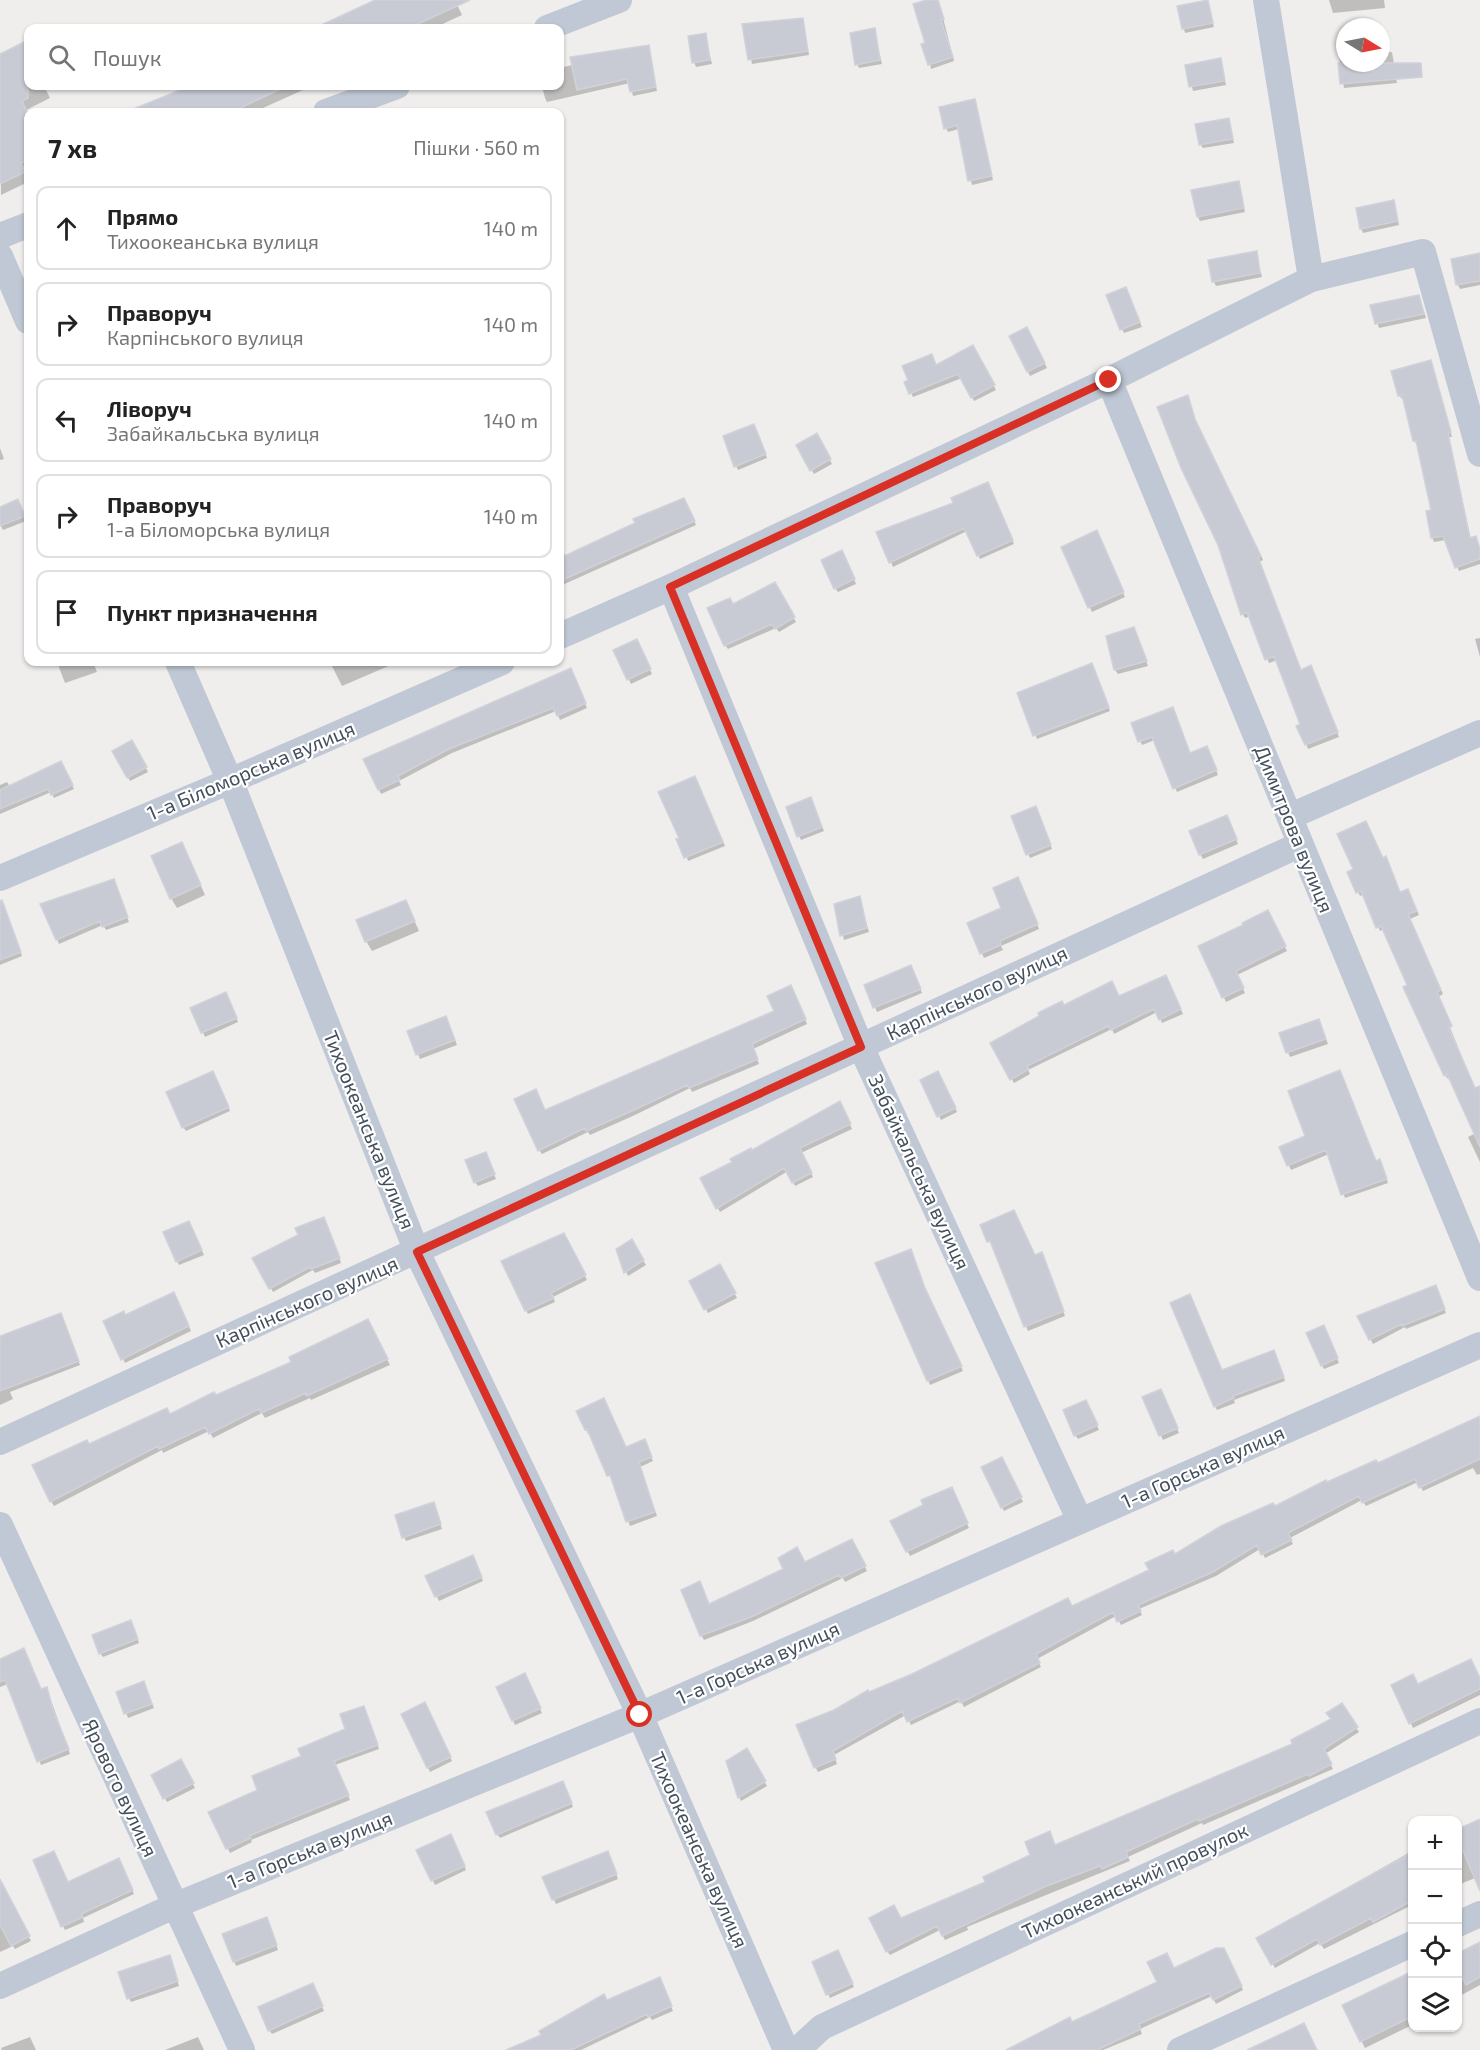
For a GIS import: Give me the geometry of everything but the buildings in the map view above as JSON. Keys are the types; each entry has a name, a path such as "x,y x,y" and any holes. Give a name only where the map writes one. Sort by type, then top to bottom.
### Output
{"street":[{"path":"557,24 619,0"},
{"path":"1266,0 1311,279"},
{"path":"337,108 386,90"},
{"path":"0,236 24,227"},
{"path":"564,634 670,587 1109,380 1311,279 1424,252 1480,454"},
{"path":"0,256 24,312"},
{"name":"Димитрова вулиця","path":"1109,380 1291,816 1299,845 1480,1278"},
{"name":"Забайкальська вулиця","path":"670,587 861,1047 1080,1521"},
{"name":"Тихоокеанська вулиця","path":"180,666 230,781 417,1252 640,1715 786,2050"},
{"name":"1-а Біломорська вулиця","path":"0,878 493,666"},
{"path":"1291,816 1480,733"},
{"name":"Карпінського вулиця","path":"0,1442 1299,845"},
{"name":"1-а Горська вулиця","path":"0,1986 174,1906 640,1715 1480,1345"},
{"name":"Ярового вулиця","path":"0,1525 242,2050"},
{"name":"Тихоокеанський провулок","path":"796,2050 822,2027 1480,1721"},
{"path":"1462,1922 1480,1914"},
{"path":"1180,2050 1408,1946"}],"route":[{"path":"640,1715 417,1252 861,1047 670,587 1109,380"}]}
